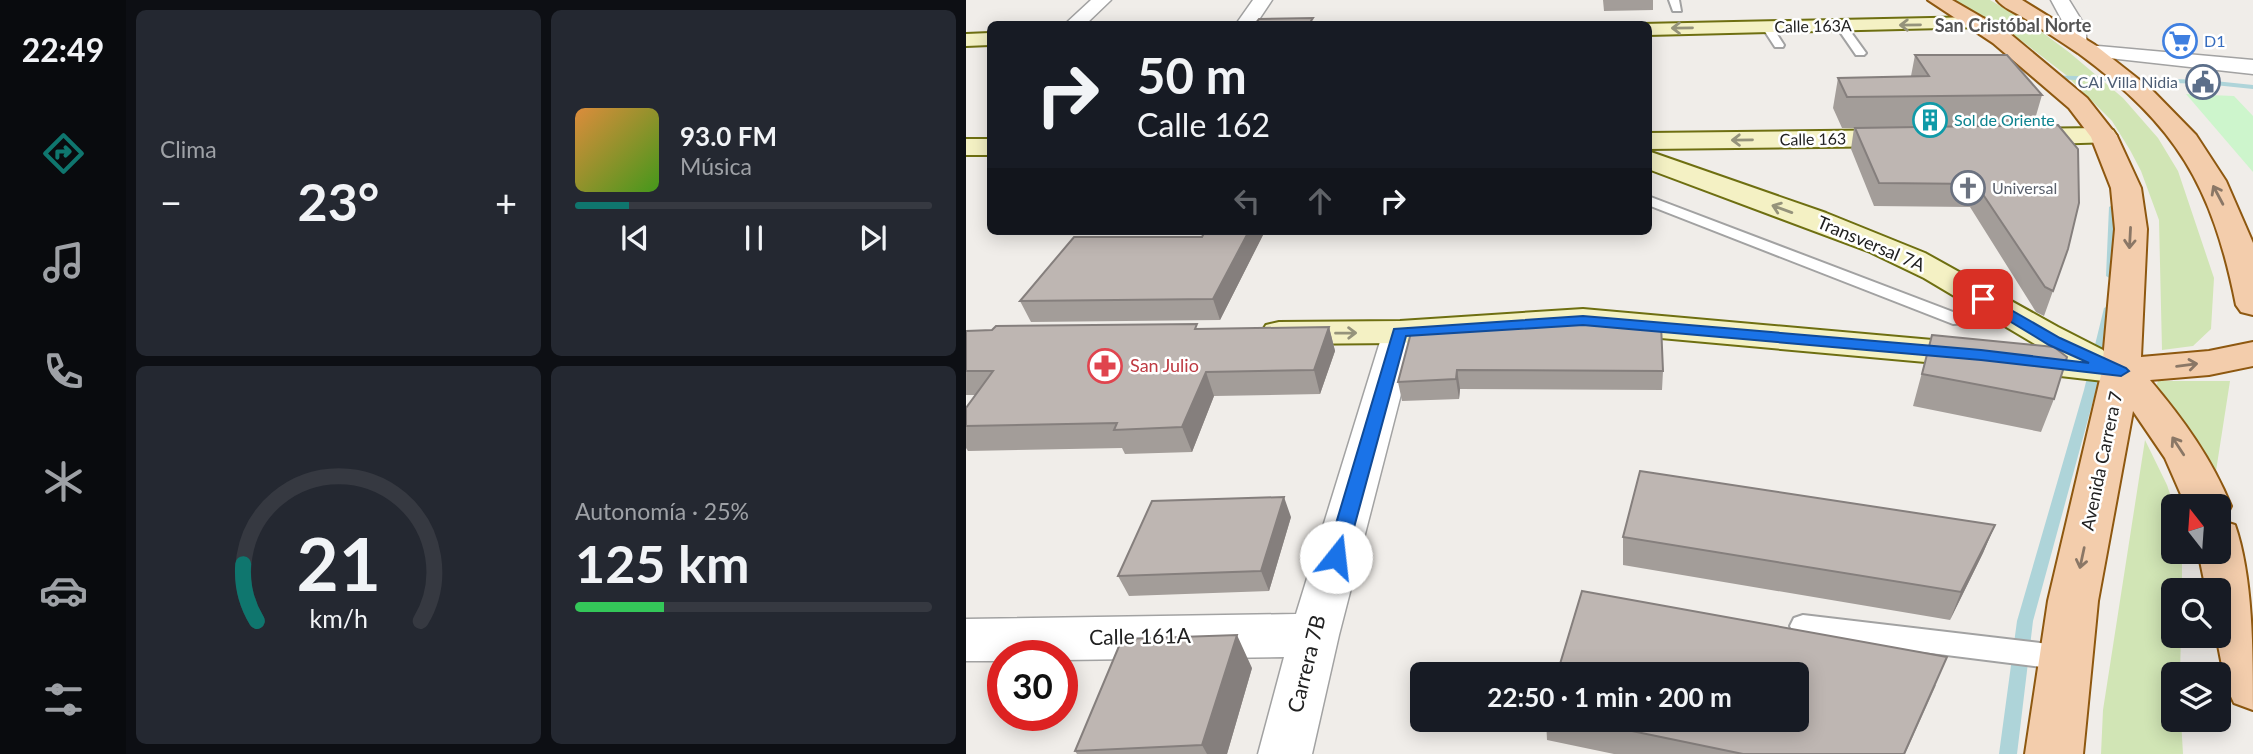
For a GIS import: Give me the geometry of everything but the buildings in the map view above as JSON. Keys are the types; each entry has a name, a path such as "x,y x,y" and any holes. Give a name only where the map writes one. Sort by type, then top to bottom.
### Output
{"main road":[{"name":"Avenida Carrera 7","path":"1938,0 1978,23 2026,57 2078,103 2104,136 2126,188 2131,229 2121,371 2073,601 2054,754"},
{"path":"2007,0 2084,47 2143,97 2191,148 2203,164 2248,258 2253,305"},
{"path":"2121,371 2209,363 2253,354"},
{"path":"2121,371 2174,439 2201,480 2205,494"},
{"path":"2225,564 2253,686"}],"street":[{"path":"1079,21 1102,0"},
{"path":"1248,21 1263,0"},
{"path":"2060,0 2084,47 2244,66 2253,86"},
{"name":"Calle 163A","path":"1652,29 1978,23"},
{"path":"966,40 987,39"},
{"path":"1984,138 2104,136"},
{"name":"Calle 163","path":"1652,141 1928,138"},
{"path":"966,147 987,147"},
{"name":"Transversal 7A","path":"1652,161 1899,254 1950,279 2055,341 2121,371"},
{"path":"1252,333 1399,332 1583,320 1981,355 2121,371"},
{"name":"Carrera 7B","path":"1285,754 1314,635 1399,332"},
{"name":"Calle 161A","path":"966,640 1314,635"}],"lane":[{"path":"1841,26 1860,53"},
{"path":"1767,27 1779,45"},
{"path":"1652,202 1959,320 1983,318 2000,309"},
{"path":"1803,626 2066,658"}],"green space":[{"path":"1954,0 1990,0 2031,24 2123,98 2158,138 2178,171 2214,278 2211,329 2193,346 2162,350 2159,220 2141,171 2112,121 2066,75 2022,41"},
{"path":"2186,94 2234,96 2253,116 2253,172"},
{"path":"2158,381 2230,381 2216,471 2187,427 2154,393"},
{"path":"2145,440 2170,494 2161,494 2161,564 2182,564 2182,578 2161,578 2161,648 2181,648 2180,662 2161,662 2161,732 2182,732 2183,754 2101,754 2103,710"}],"waterway":[{"path":"2047,77 2205,82 2253,87"},
{"path":"2111,276 2114,207"},
{"path":"2008,754 2025,621 2090,390 2110,308"}],"place":[{"name":"D1","path":"2180,41"},
{"name":"CAI Villa Nidia","path":"2203,82"},
{"name":"Sol de Oriente","path":"1930,120"},
{"name":"Universal","path":"1968,188"},
{"name":"San Julio","path":"1105,366"}],"district":[{"name":"San Cristóbal Norte","path":"2013,26"}],"route":[{"path":"1336,557 1399,332 1583,320 1981,355 2121,371 2055,341 1983,299"}]}
